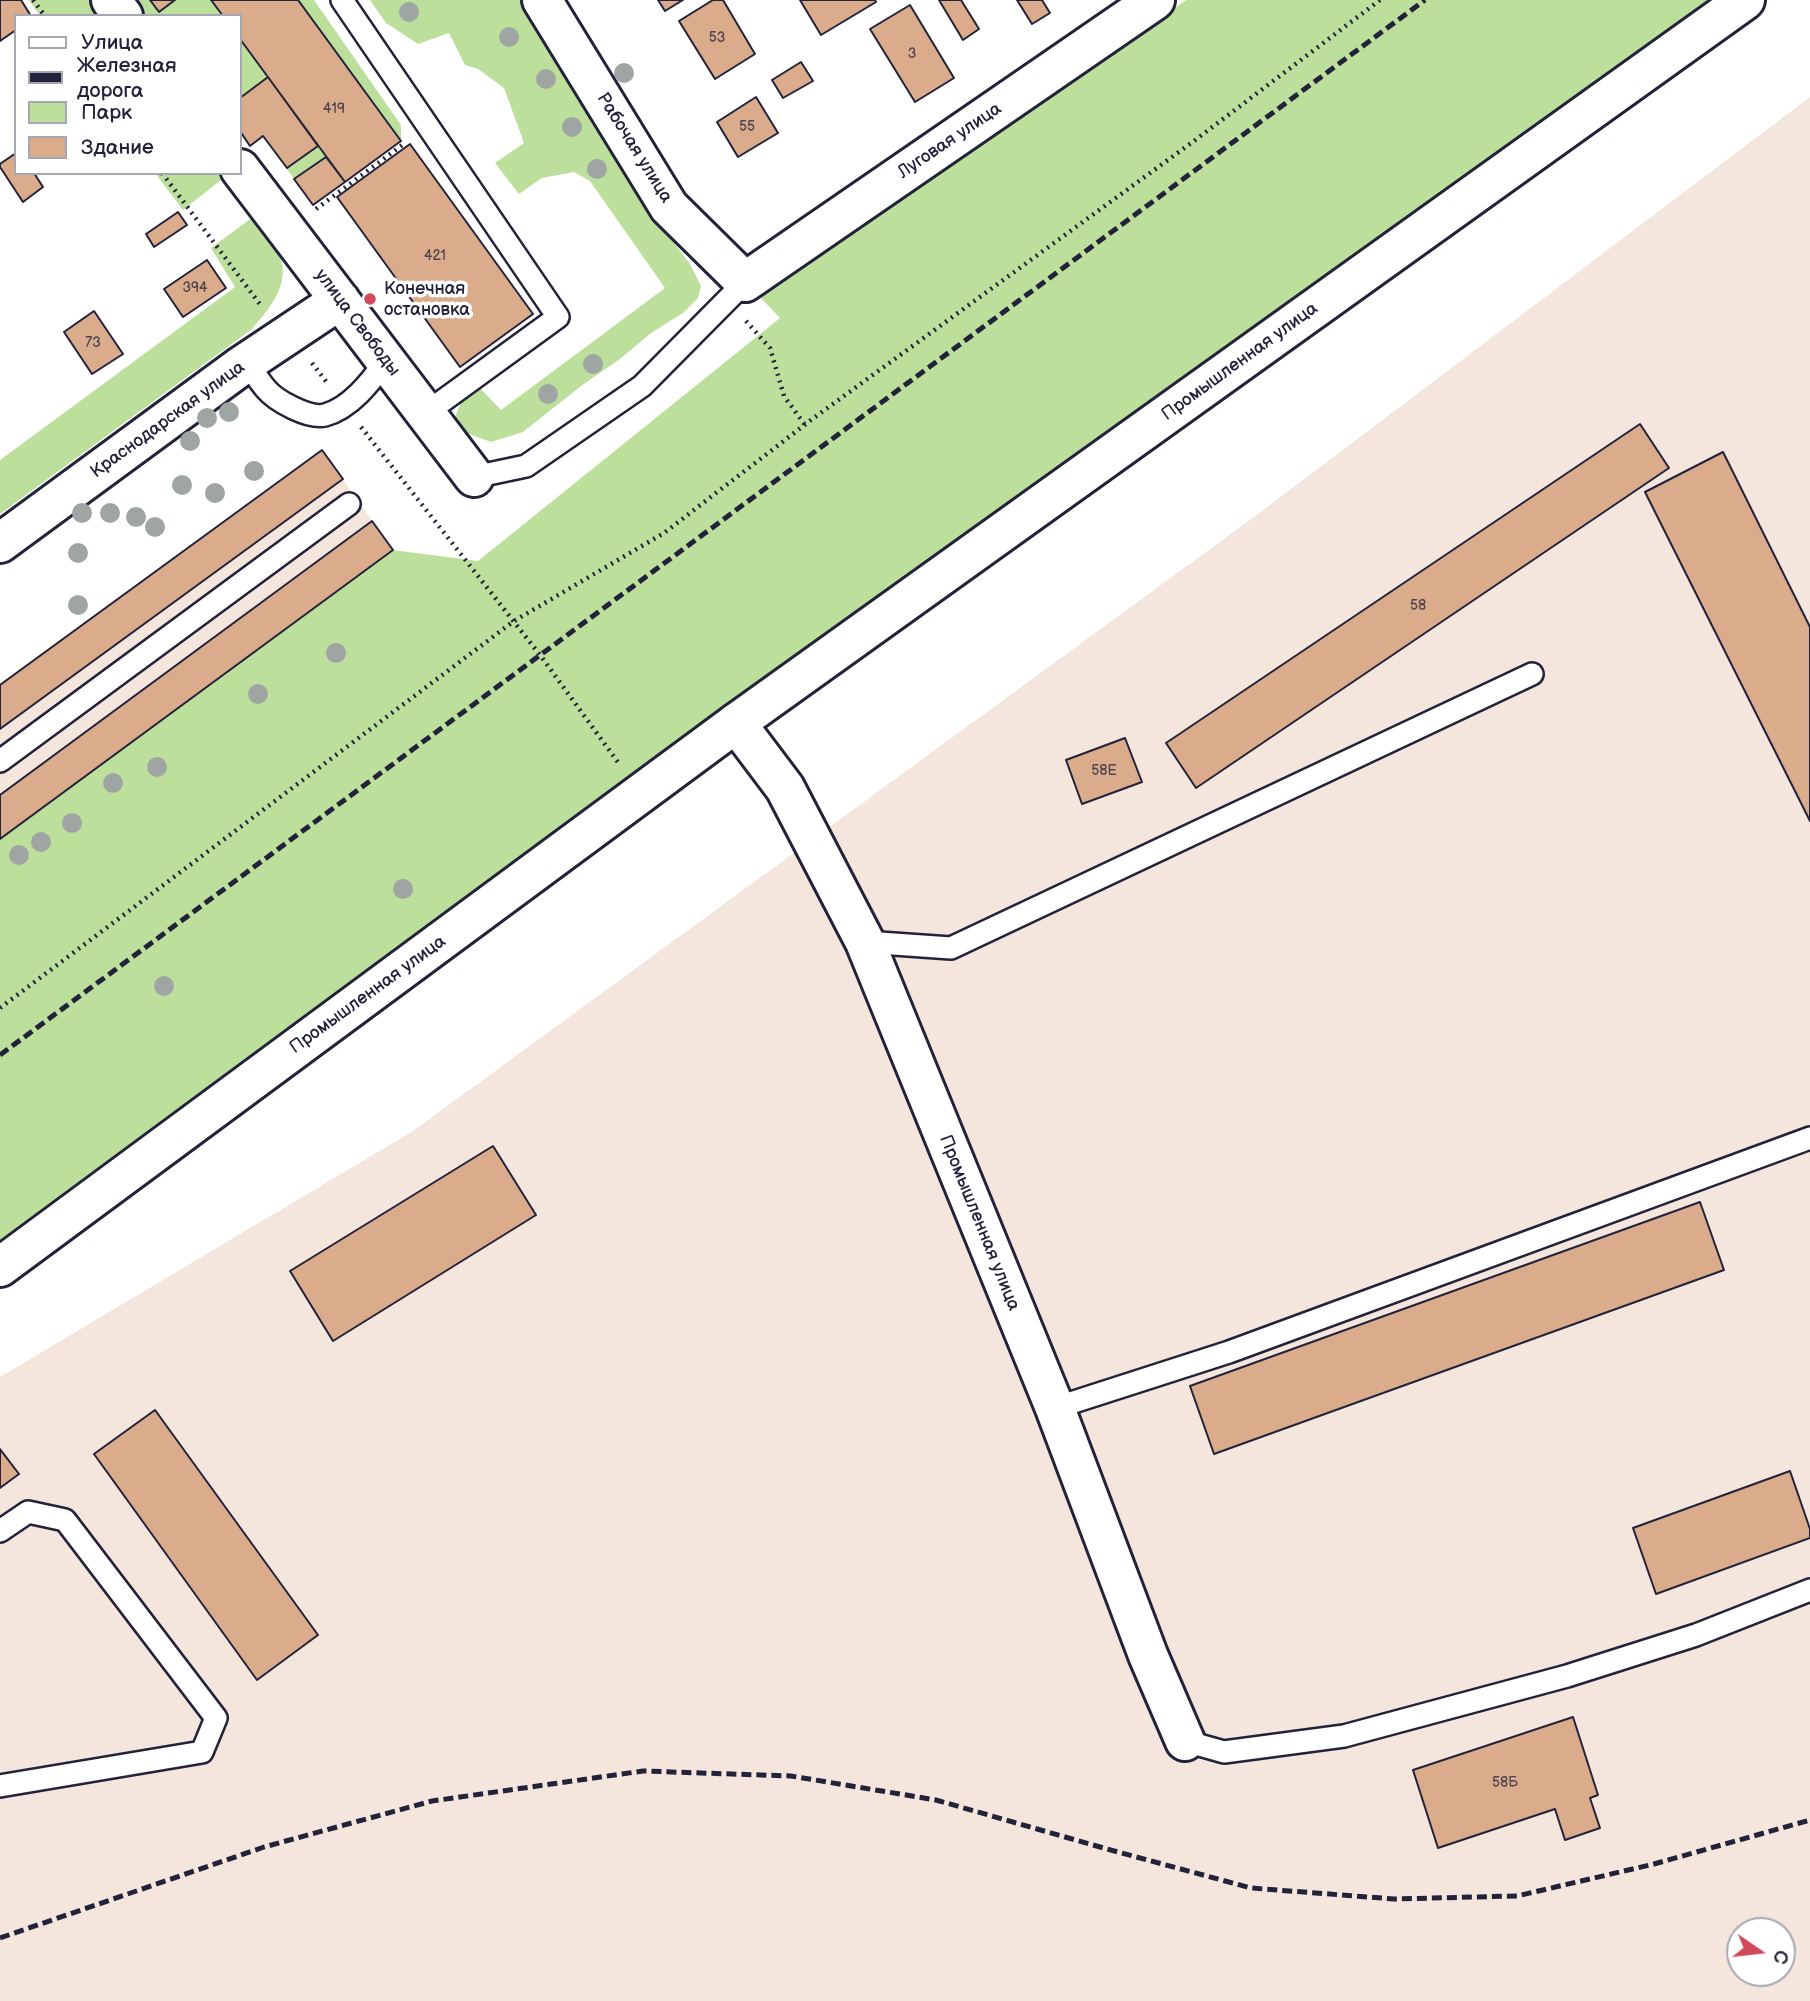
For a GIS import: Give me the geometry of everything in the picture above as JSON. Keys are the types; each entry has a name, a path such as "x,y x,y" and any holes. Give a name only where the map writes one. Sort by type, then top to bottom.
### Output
{"street":[{"name":"Рабочая улица","path":"542,0 669,207 736,290"},
{"name":"Луговая улица","path":"736,290 1155,0"},
{"name":"Промышленная улица","path":"0,1267 736,723 1745,0"},
{"name":"улица Свободы","path":"242,172 474,477"},
{"name":"Краснодарская улица","path":"0,543 247,362 340,300"},
{"name":"Промышленная улица","path":"736,723 785,788 865,942 1055,1408 1148,1655 1185,1741"}],"lane":[{"path":"342,0 558,317 426,413"},
{"path":"474,477 526,466 642,386 736,290"},
{"path":"247,362 268,391 297,410 324,416 344,405 370,382 386,361"},
{"path":"0,761 349,504"},
{"path":"865,942 951,948 1532,674"},
{"path":"1055,1408 1229,1352 1810,1138"},
{"path":"0,1531 28,1512 65,1520 216,1718 202,1752 0,1786"},
{"path":"1185,1741 1224,1752 1344,1736 1567,1676 1696,1635 1810,1590"}],"path":[{"path":"0,1008 514,621 664,533 805,425 1194,141 1380,0"},
{"path":"313,211 428,125"},
{"path":"164,175 287,336 514,621 640,794"},
{"path":"736,290 770,348 784,396 805,425"}],"shaded area":[{"path":"1810,97 1810,2001 0,2001 0,1377 413,1131 1254,517"},
{"path":"322,450 393,550 0,839 0,685"}],"green space":[{"path":"29,0 89,0 100,14 39,14"},
{"path":"136,0 314,0 401,125 401,141 313,205 263,136 250,146 242,137 242,14 146,14"},
{"path":"370,0 533,0 653,215 690,264 701,286 698,298 683,313 651,333 523,432 491,442 467,433 455,419 458,408 469,392 478,386 501,410 665,288 590,181 574,172 542,178 519,194 495,163 524,143 504,88 478,69 465,65 449,33 418,44 386,23"},
{"path":"1186,0 1720,0 425,929 0,1240 0,839 393,550 478,561 780,318 756,293"},
{"path":"157,175 218,175 221,180 183,210"},
{"path":"253,217 276,247 283,273 275,299 252,329 0,514 0,460 235,287 211,248"}],"building":[{"path":"0,0 21,0 30,14 14,14 14,31 0,41"},
{"path":"150,0 175,0 159,12"},
{"path":"211,0 298,0 401,141 345,182 242,42 242,14 222,14"},
{"path":"658,0 683,0 665,11"},
{"path":"713,0 723,0 755,54 715,79 679,21"},
{"path":"800,0 875,0 876,2 821,35"},
{"path":"939,0 961,0 979,29 963,40"},
{"path":"1017,0 1042,0 1050,13 1032,24"},
{"path":"910,5 954,78 915,102 870,29"},
{"path":"801,62 813,81 783,98 772,80"},
{"path":"268,77 318,146 287,168 263,136 250,146 242,134 242,96"},
{"path":"756,97 778,133 738,157 717,122"},
{"path":"410,144 533,314 460,367 337,197"},
{"path":"14,154 14,175 35,175 43,187 23,202 0,164"},
{"path":"326,157 345,182 313,205 294,179"},
{"path":"178,212 187,225 154,247 146,234"},
{"path":"207,260 226,288 183,317 164,289"},
{"path":"94,311 123,354 92,374 64,332"},
{"path":"1640,424 1669,468 1196,788 1166,743"},
{"path":"322,450 343,479 0,729 0,685"},
{"path":"1723,452 1810,627 1810,821 1645,492"},
{"path":"372,521 393,550 0,839 0,795"},
{"path":"1125,738 1142,782 1082,804 1066,760"},
{"path":"493,1146 536,1215 333,1341 290,1271"},
{"path":"1700,1202 1724,1270 1214,1454 1190,1386"},
{"path":"155,1410 318,1635 257,1680 94,1454"},
{"path":"0,1449 19,1474 0,1488"},
{"path":"1790,1471 1810,1529 1810,1538 1656,1594 1633,1528"},
{"path":"1573,1717 1598,1795 1590,1798 1600,1828 1565,1840 1555,1809 1438,1848 1413,1770"}],"railway":[{"path":"0,1055 1425,0"},
{"path":"0,1938 264,1847 432,1801 643,1771 791,1776 936,1800 1251,1888 1394,1899 1517,1896 1654,1864 1810,1820"}],"place":[{"name":"Конечная остановка","path":"370,299"}]}
